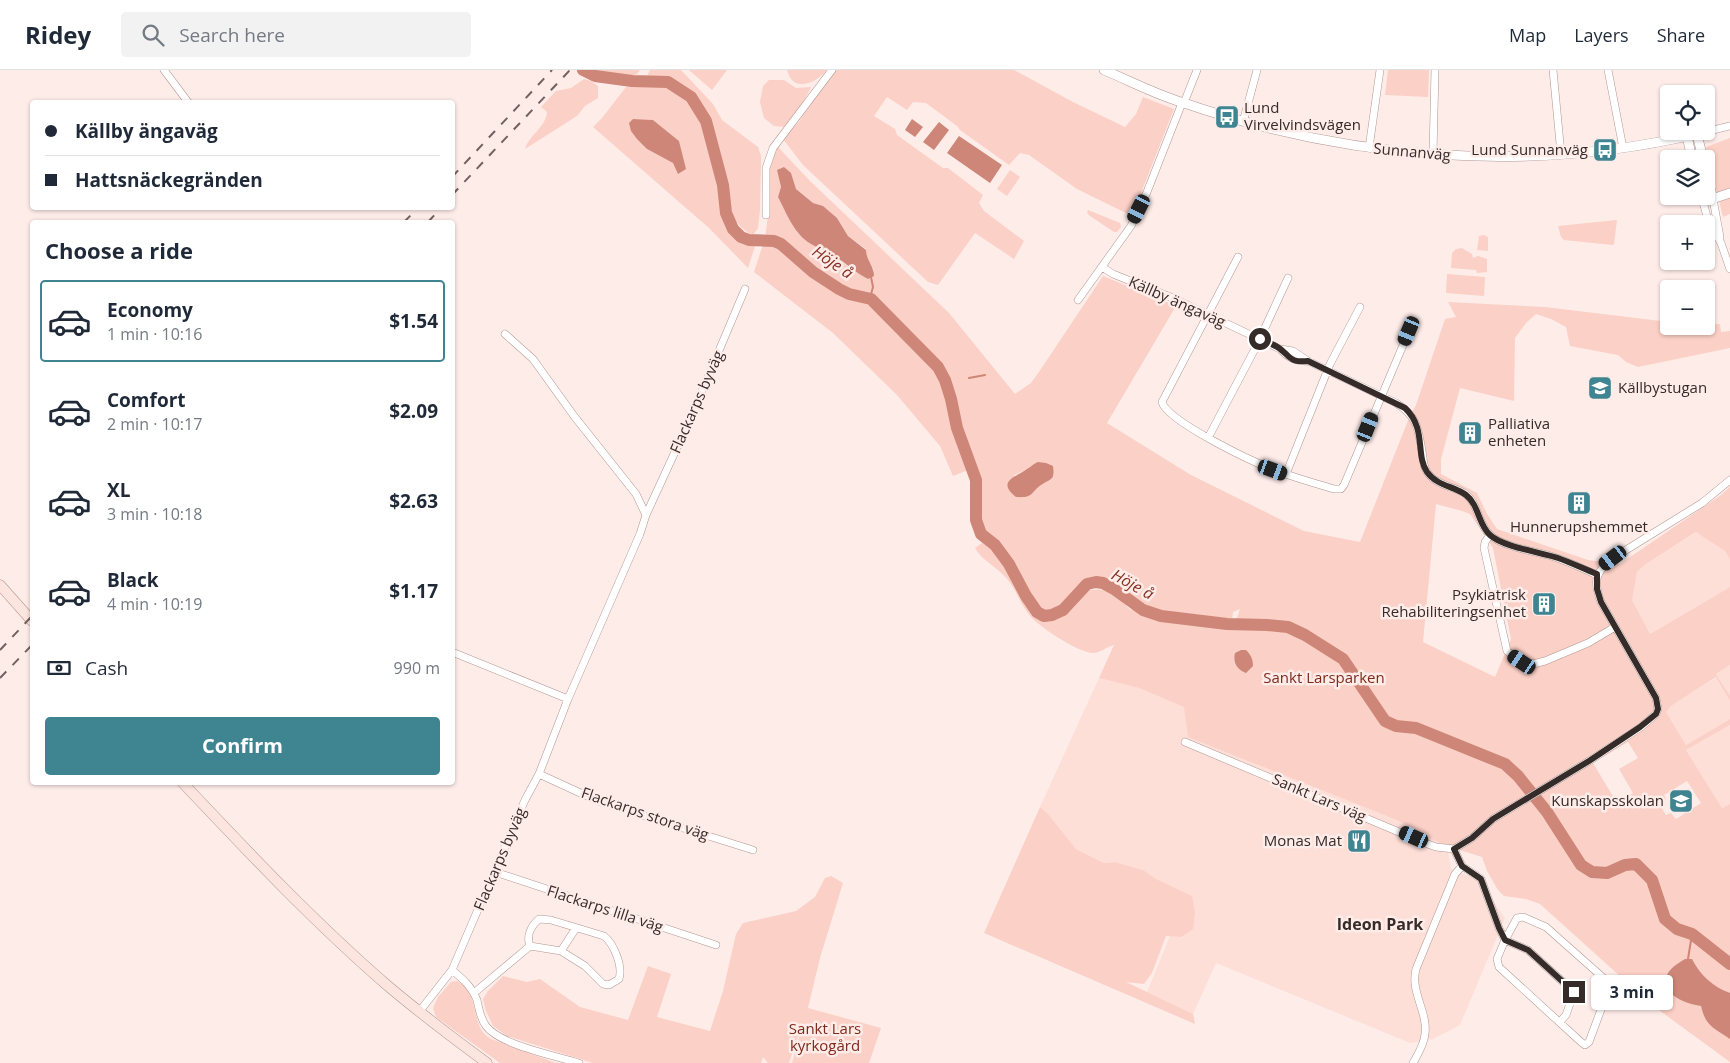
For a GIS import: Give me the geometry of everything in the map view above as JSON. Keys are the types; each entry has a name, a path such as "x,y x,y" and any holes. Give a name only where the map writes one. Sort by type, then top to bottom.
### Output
{"main road":[{"path":"0,585 30,620"},
{"path":"185,785 342,944 419,1012 487,1063"}],"street":[{"path":"164,70 186,100"},
{"path":"766,216 767,161 770,153 777,140 832,70"},
{"name":"Sunnanväg","path":"1104,70 1183,103 1243,122 1321,140 1369,148 1433,154 1497,156 1561,154 1623,148 1666,140"},
{"path":"1078,300 1131,226 1197,70"},
{"path":"1243,122 1257,70"},
{"path":"1369,148 1380,70"},
{"path":"1433,154 1436,70"},
{"path":"1553,70 1561,154"},
{"path":"1608,70 1623,148"},
{"name":"Sunnanväg","path":"1715,130 1730,126"},
{"path":"1715,199 1730,193"},
{"path":"1704,205 1708,220 1721,242"},
{"path":"1714,205 1721,242 1730,269"},
{"path":"1238,257 1162,402 1169,413 1208,438 1260,464 1334,489 1341,489 1409,331"},
{"name":"Källby ängaväg","path":"1102,267 1114,274 1208,314 1280,349 1293,351 1308,361 1396,403 1411,414 1418,430 1426,471 1438,482 1464,494 1472,500 1483,526 1490,535"},
{"path":"1208,438 1260,339 1288,278"},
{"name":"Flackarps byväg","path":"419,1012 452,970 525,800 539,774 568,699 640,534 646,515 691,417 745,289"},
{"path":"1286,474 1327,370 1360,307"},
{"path":"505,334 533,359 574,416 636,494 646,515"},
{"path":"1560,1022 1566,1015 1574,992 1528,950 1503,937 1481,879 1462,866 1454,849 1472,838 1493,819 1589,761 1652,719 1658,709 1656,698 1598,594 1597,574 1613,558 1702,503 1730,480"},
{"path":"1597,574 1560,559 1508,544 1490,535 1485,542 1484,548 1507,651 1522,662 1533,664 1545,661 1588,643 1615,627"},
{"path":"455,653 568,699"},
{"name":"Sankt Lars väg","path":"1185,742 1425,843 1436,847 1454,849"},
{"name":"Flackarps stora väg","path":"539,774 600,802 752,850"},
{"path":"1412,1063 1421,1050 1426,1033 1414,974 1455,874 1462,866"},
{"name":"Flackarps lilla väg","path":"495,872 716,944"},
{"path":"1523,917 1546,927 1608,982 1609,988 1589,1042 1586,1045 1580,1042 1560,1022 1499,967 1498,959 1503,937 1517,918 1523,917"},
{"path":"474,994 530,946 561,951 585,966 603,984 608,985 619,979 619,965 609,940 595,932 551,920 539,919 533,924 530,932 528,942 530,946"},
{"path":"561,951 576,928"},
{"path":"452,970 469,984 486,1027 518,1044 580,1063"}],"shaded area":[{"path":"633,119 653,120 679,141 686,169 678,174 673,163 647,149 631,131 629,123"},
{"path":"912,119 923,127 915,137 905,130"},
{"path":"939,122 949,130 934,150 923,142"},
{"path":"959,136 1002,165 990,183 947,153"},
{"path":"784,167 791,173 796,189 813,203 823,206 837,218 848,236 866,250 874,276 868,279 864,277 800,235 778,197 781,187 777,170"},
{"path":"1038,462 1053,466 1053,477 1029,496 1016,497 1010,492 1008,483 1013,477"},
{"path":"1697,532 1725,551 1730,559 1730,587 1650,634 1631,600 1637,572 1646,564"},
{"path":"1246,650 1253,661 1253,666 1246,673 1238,667 1234,659 1235,653"},
{"path":"1730,665 1730,696 1716,674"},
{"path":"1717,677 1730,701 1730,719 1686,745 1666,712 1671,706"},
{"path":"1099,678 1139,688 1185,707 1447,846 1451,869 1479,880 1505,918 1460,1025 1433,1039 1410,1043 1216,963 1193,1014 1147,992 1170,936 1181,937 1158,880 1143,870 1115,862 1104,863 1076,849 1048,814 1040,807"},
{"path":"1730,725 1730,804 1722,808 1686,750"},
{"path":"1685,959 1692,959 1708,980 1730,993 1730,1039 1708,1023 1701,1006 1680,1000 1664,986 1670,970"}],"green space":[{"path":"590,70 640,70 637,74 630,77"},
{"path":"650,70 681,70 713,104 722,120 758,147 761,156 760,210 758,228 753,235 740,226 732,213 728,180 718,159 708,120 700,102 694,94 680,84 662,77 647,76"},
{"path":"689,70 727,70 712,90"},
{"path":"787,70 827,70 811,82 799,84 794,82"},
{"path":"835,70 1014,70 1073,102 1125,127 1136,114 1143,97 1174,109 1132,216 1077,189 1029,155 1020,153 1009,165 926,103 913,102 907,110 887,97 874,116 895,129 897,135 943,168 948,168 983,195 979,203 984,211 1024,241 1014,259 975,233 938,285 928,282 803,165 783,139 798,123"},
{"path":"1388,70 1429,70 1428,97 1385,95"},
{"path":"584,79 598,86 598,98 585,106 577,116 525,149 546,117 547,112 541,107 556,91 571,88"},
{"path":"769,80 784,80 796,88 811,87 804,101 784,127 774,126 764,118 760,102 763,86"},
{"path":"653,84 668,88 688,100 695,109 717,178 725,224 737,239 755,246 748,268 709,228 593,127 626,87","holes":["633,119 653,120 679,141 681,150 679,173 673,163 647,149 631,131"]},
{"path":"1730,138 1730,214 1723,217 1715,184 1715,150 1707,150 1706,147"},
{"name":"Sankt Larsparken","path":"777,146 810,181 949,313 1015,394 1031,383 1103,276 1176,306 1107,423 1191,475 1304,531 1360,542 1409,418 1416,405 1445,319 1456,317 1448,302 1545,307 1660,321 1660,335 1715,335 1715,324 1720,324 1721,332 1730,331 1730,348 1638,367 1626,362 1618,355 1570,346 1566,327 1536,314 1526,323 1515,338 1514,401 1460,388 1441,459 1441,474 1477,493 1497,529 1588,560 1620,564 1730,487 1730,559 1725,551 1696,532 1646,564 1637,572 1632,600 1650,634 1730,587 1730,665 1716,674 1730,696 1730,701 1716,677 1671,706 1666,712 1686,745 1730,719 1730,725 1686,750 1722,808 1730,804 1730,1062 1652,1005 1540,904 1526,899 1504,896 1498,890 1487,871 1482,857 1447,846 1397,820 1188,737 1184,707 1139,688 1099,678 1114,645 1093,653 1086,652 1058,638 1032,618 1008,580 981,556 975,548 982,543 991,548 1001,559 1035,616 1044,620 1059,619 1066,615 1088,590 1102,590 1113,593 1131,610 1132,608 1159,621 1235,624 1240,609 1233,612 1232,620 1199,618 1161,612 1142,605 1110,582 1096,579 1088,582 1057,610 1046,612 1039,608 1029,595 1012,562 981,526 979,519 979,479 968,470 953,476 940,446 897,395 833,333 754,272 765,238 768,216 768,163","holes":["777,170 791,173 796,189 813,203 823,206 837,218 848,236 866,249 866,257 874,270 868,279 850,269 842,261 810,243 792,225 778,197 781,187","1028,469 1054,474 1031,494 1021,497 1014,475","1436,504 1470,514 1493,548 1511,639 1495,677 1423,642","1628,742 1638,758 1619,769 1633,793 1617,803 1593,763","1687,781 1701,803 1676,819 1671,813 1666,815 1659,804 1666,799 1664,795"]},
{"path":"1010,170 1020,177 1007,196 997,189"},
{"path":"1088,210 1120,223 1121,227 1117,232 1114,232 1090,216 1087,213"},
{"path":"1617,220 1613,245 1564,240 1561,237 1558,226"},
{"path":"1484,235 1488,237 1488,251 1477,250 1479,236"},
{"path":"1462,248 1472,254 1473,258 1478,256 1487,259 1487,272 1477,273 1476,270 1451,268 1452,253 1456,249"},
{"path":"1447,274 1485,277 1484,296 1446,293"},
{"path":"1040,807 1048,814 1076,849 1104,863 1115,862 1143,870 1158,880 1192,896 1195,913 1193,929 1181,937 1166,936 1152,973 1144,984 1126,982 1193,1014 1195,1024 984,933"},
{"name":"Sankt Lars kyrkogård","path":"831,876 843,883 820,958 808,1008 881,1028 869,1063 792,1063 803,1022 789,1063 768,1063 763,1057 761,1063 593,1063 507,1036 493,1026 486,1011 483,999 503,976 527,982 540,979 580,1007 628,1020 648,966 671,974 657,1017 710,1031 723,991 736,934 743,923 796,911 815,897 825,878"},
{"path":"457,981 468,991 479,1024 486,1035 491,1039 556,1063 500,1063 436,1017 433,1008 438,997 451,982"}],"waterway":[{"name":"Höje å","path":"583,70 595,76 632,81 668,82 691,97 706,121 723,185 726,213 733,229 741,237 749,240 774,241 781,244 813,272 839,289 849,294 871,299 938,367 945,380 957,428 976,480 976,520 981,534 995,545 1009,564 1037,612 1044,616 1063,610 1087,584 1096,582 1103,583 1114,589 1143,610 1161,616 1227,624 1288,627 1305,635 1343,659 1385,721 1396,726 1416,728 1505,764 1518,776 1547,812 1581,865 1592,872 1607,873 1625,865 1636,864 1652,880 1665,919 1677,929 1692,934 1730,964"},
{"path":"870,298 873,287 871,277"},
{"path":"969,378 985,375"},
{"path":"1688,959 1692,934"}],"railway":[{"path":"455,174 552,70"},
{"path":"455,192 570,70"},
{"path":"406,220 416,210"},
{"path":"430,220 439,210"},
{"path":"0,650 30,618"},
{"path":"0,678 30,647"}],"place":[{"name":"Lund Virvelvindsvägen","path":"1227,117"},
{"name":"Lund Sunnanväg","path":"1605,150"},
{"name":"Källbystugan","path":"1600,388"},
{"name":"Palliativa enheten","path":"1470,433"},
{"name":"Hunnerupshemmet","path":"1579,503"},
{"name":"Psykiatrisk Rehabiliteringsenhet","path":"1544,604"},
{"name":"Kunskapsskolan","path":"1681,801"},
{"name":"Monas Mat","path":"1359,841"}],"district":[{"name":"Ideon Park","path":"1380,924"}],"route":[{"path":"1260,339 1280,349 1284,354 1296,361 1308,361 1405,408 1414,419 1418,430 1426,471 1438,482 1457,490 1472,500 1483,526 1497,540 1560,559 1597,574 1597,589 1601,602 1650,685 1658,703 1656,714 1652,719 1589,761 1493,819 1472,838 1454,849 1462,866 1481,879 1505,940 1528,950 1574,992"}]}
